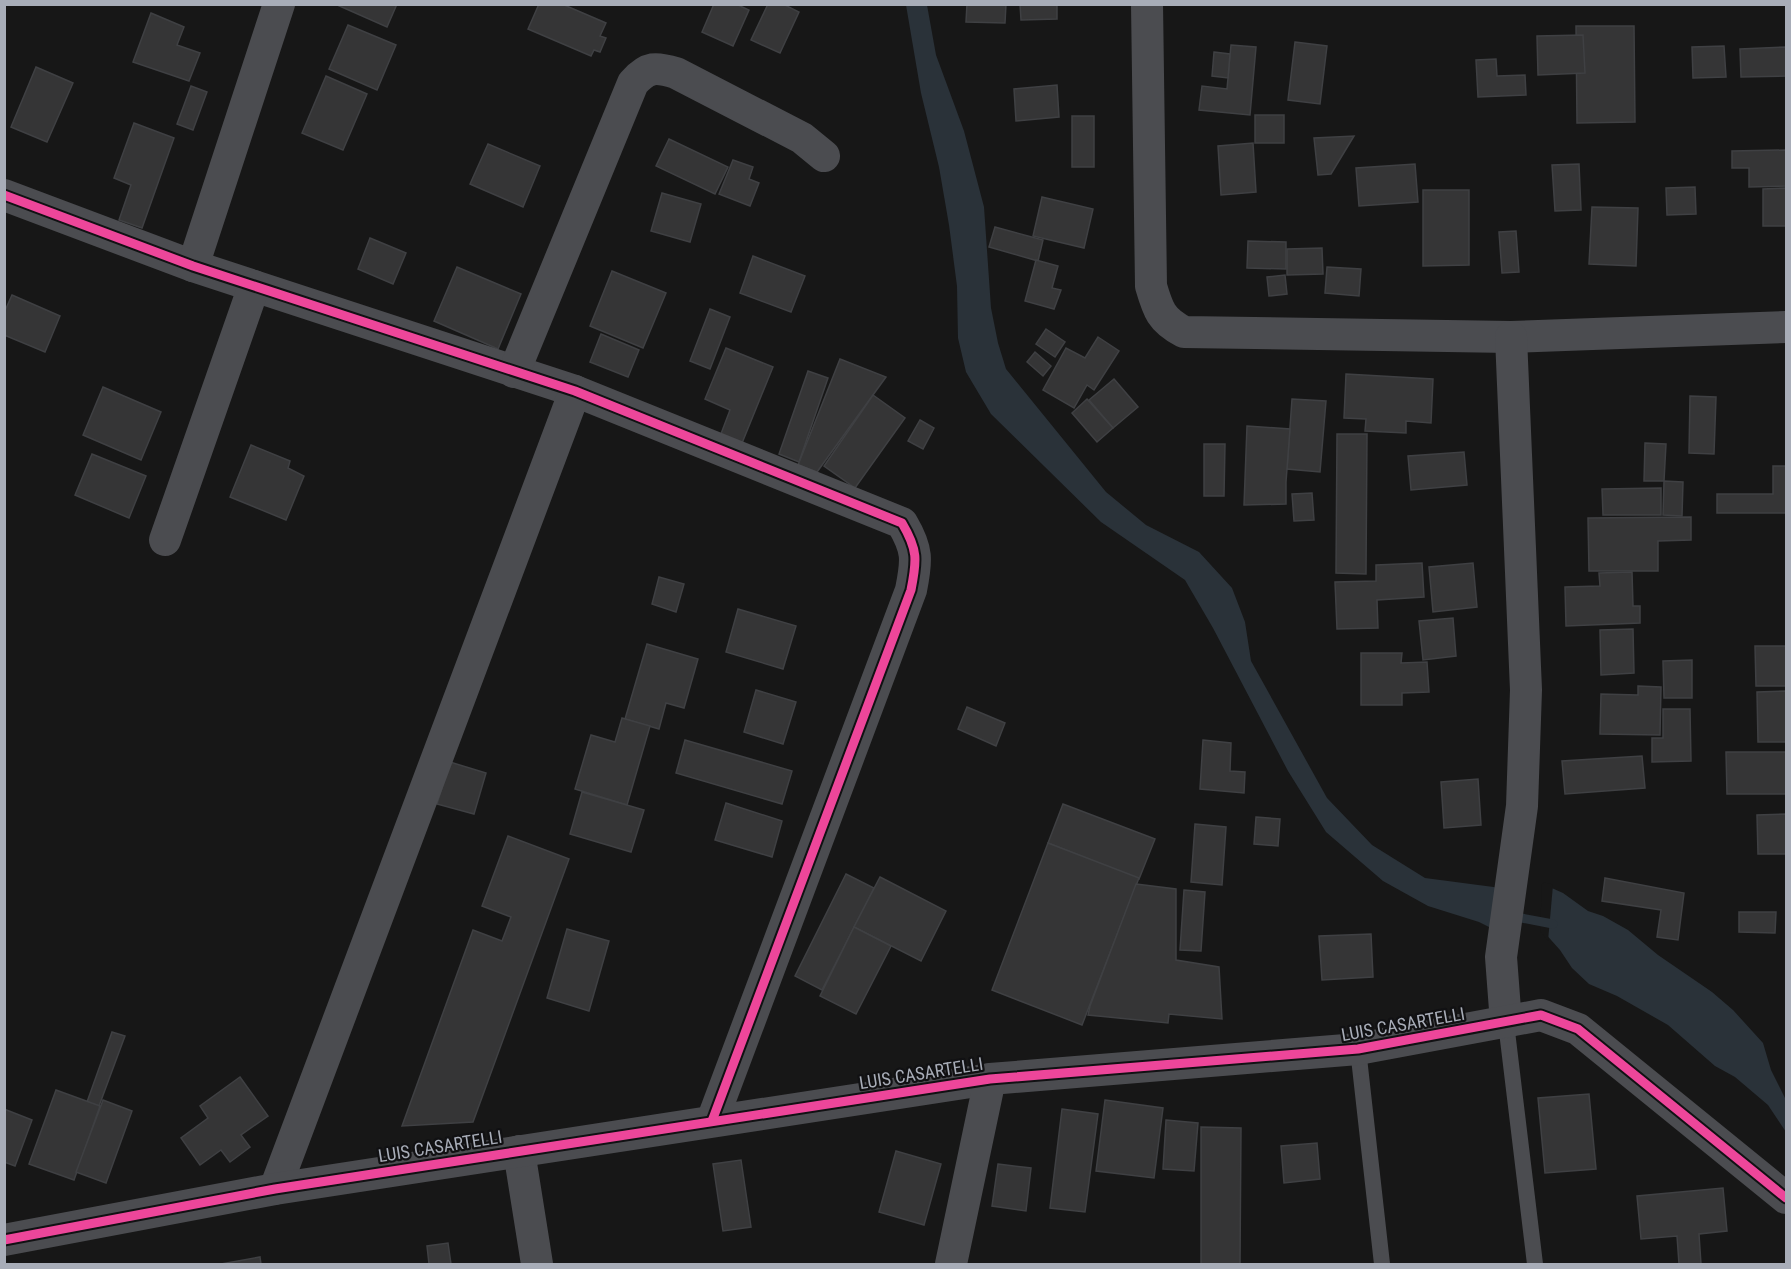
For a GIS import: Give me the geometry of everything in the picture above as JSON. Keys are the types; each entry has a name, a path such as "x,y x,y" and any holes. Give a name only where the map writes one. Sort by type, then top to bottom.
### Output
{"street":[{"path":"193,266 279,4"},
{"path":"1147,4 1150,286 1158,310 1169,325 1184,332 1511,337 1786,327"},
{"path":"514,372 633,83 642,72 658,67 676,73 802,138 824,156"},
{"path":"4,195 193,266 575,391 902,523 912,541 916,565 900,622 712,1121"},
{"path":"165,540 254,286"},
{"path":"1506,1023 1501,957 1522,806 1526,690 1511,337"},
{"path":"275,1189 575,391"},
{"name":"LUIS CASARTELLI","path":"4,1240 275,1189 990,1079 1358,1049 1541,1015 1578,1029 1786,1198"},
{"path":"951,1264 990,1079"},
{"path":"519,1150 537,1264"}],"lane":[{"path":"1506,1023 1535,1264"},
{"path":"1358,1049 1382,1264"}],"shaded area":[{"path":"906,5 927,5 936,55 964,131 984,207 991,308 1006,369 1106,492 1146,525 1199,552 1232,588 1245,622 1251,661 1327,798 1372,845 1425,878 1501,888 1495,930 1479,922 1428,906 1383,881 1326,832 1288,771 1213,628 1185,580 1101,522 991,414 966,372 958,338 957,286 949,225 939,167 921,93"},
{"path":"1545,885 1563,893 1588,911 1603,916 1628,930 1733,1010 1763,1043 1771,1070 1786,1100 1786,1132 1768,1105 1735,1077 1715,1066 1668,1025 1617,996 1589,984 1572,968 1543,931"}],"pier":[{"path":"1545,882 1553,885 1548,941 1540,931 1542,884"}],"building":[{"path":"335,4 397,4 387,27"},
{"path":"539,4 562,4 606,23 600,36 606,38 600,52 594,50 591,56 528,29"},
{"path":"714,4 736,4 749,10 733,46 702,32"},
{"path":"768,4 783,4 799,12 780,53 751,40"},
{"path":"967,4 1006,4 1005,23 966,22"},
{"path":"1020,4 1057,4 1057,19 1021,20"},
{"path":"151,13 184,27 177,45 200,53 189,81 133,62"},
{"path":"348,25 396,45 377,90 329,69"},
{"path":"1576,26 1634,26 1635,122 1577,123"},
{"path":"1583,35 1585,73 1538,75 1537,36"},
{"path":"1295,42 1327,46 1320,104 1288,100"},
{"path":"1231,45 1256,47 1250,115 1199,110 1202,86 1227,89"},
{"path":"1724,46 1726,77 1693,78 1692,47"},
{"path":"1786,47 1786,76 1741,77 1740,49"},
{"path":"1214,52 1230,54 1228,78 1212,76"},
{"path":"1496,59 1497,76 1525,75 1526,95 1478,97 1476,60"},
{"path":"36,67 73,83 47,142 11,127"},
{"path":"326,76 367,94 343,150 302,133"},
{"path":"1057,85 1059,117 1016,121 1014,89"},
{"path":"191,86 207,92 193,130 177,124"},
{"path":"1255,115 1284,115 1284,143 1255,143"},
{"path":"1072,116 1094,116 1094,167 1072,167"},
{"path":"134,123 174,138 142,228 119,220 131,185 114,178"},
{"path":"1354,136 1331,174 1318,175 1314,138"},
{"path":"669,139 728,167 715,194 656,166"},
{"path":"1253,143 1256,192 1221,195 1218,146"},
{"path":"488,144 540,166 523,207 470,184"},
{"path":"1786,150 1786,186 1749,187 1749,168 1732,168 1732,151"},
{"path":"733,160 753,167 749,179 759,183 750,206 719,194"},
{"path":"1415,164 1418,202 1359,206 1356,168"},
{"path":"1579,164 1581,210 1555,211 1552,165"},
{"path":"1695,187 1696,214 1667,215 1666,188"},
{"path":"1786,188 1786,226 1763,226 1763,189"},
{"path":"1423,190 1469,190 1469,265 1423,266"},
{"path":"662,193 701,204 690,242 651,231"},
{"path":"1042,197 1093,209 1084,248 1033,236"},
{"path":"1592,207 1638,208 1636,266 1589,264"},
{"path":"995,227 1043,240 1038,261 989,247"},
{"path":"1516,231 1519,272 1502,273 1499,232"},
{"path":"370,238 406,253 393,284 358,269"},
{"path":"1248,241 1286,242 1286,269 1247,268"},
{"path":"1322,248 1323,274 1287,275 1287,249"},
{"path":"753,256 805,276 791,312 740,293"},
{"path":"1036,260 1058,266 1052,288 1061,290 1054,309 1025,301"},
{"path":"457,267 521,294 498,349 434,321"},
{"path":"1327,267 1361,269 1359,296 1325,293"},
{"path":"612,271 666,293 643,348 590,326"},
{"path":"1285,275 1287,294 1269,296 1267,277"},
{"path":"12,295 60,316 45,352 4,335 4,313"},
{"path":"710,309 730,317 710,369 690,361"},
{"path":"1046,329 1065,342 1055,357 1036,344"},
{"path":"601,334 639,350 628,377 590,362"},
{"path":"1098,337 1119,351 1094,390 1087,385 1074,408 1043,390 1066,348 1085,358"},
{"path":"726,348 773,367 740,448 719,439 730,410 705,399"},
{"path":"1035,352 1051,366 1043,376 1027,362"},
{"path":"840,359 886,377 817,472 798,465"},
{"path":"808,371 828,378 799,462 779,454"},
{"path":"1346,374 1433,379 1431,423 1406,421 1406,433 1365,431 1366,419 1344,418"},
{"path":"1114,379 1138,407 1113,428 1089,400"},
{"path":"103,387 161,412 141,460 83,435"},
{"path":"873,395 905,418 855,488 824,466"},
{"path":"1690,396 1716,397 1714,454 1689,453"},
{"path":"1087,399 1113,428 1097,442 1072,413"},
{"path":"1292,399 1326,401 1320,472 1287,469"},
{"path":"920,420 934,428 923,449 908,441"},
{"path":"1247,426 1290,429 1286,504 1244,505"},
{"path":"1337,434 1367,434 1366,574 1336,573"},
{"path":"1645,443 1666,444 1664,481 1644,481"},
{"path":"1204,444 1225,444 1224,496 1204,496"},
{"path":"251,445 290,461 288,468 304,476 286,520 230,497"},
{"path":"1464,452 1467,485 1411,490 1408,456"},
{"path":"92,454 146,476 129,518 75,495"},
{"path":"1773,466 1786,466 1786,513 1717,513 1717,494 1773,494"},
{"path":"1664,481 1683,482 1682,516 1663,515"},
{"path":"1661,488 1661,515 1603,515 1602,489"},
{"path":"1312,493 1314,520 1294,521 1292,494"},
{"path":"1691,517 1691,540 1658,541 1658,571 1589,571 1588,518"},
{"path":"1422,563 1424,597 1377,600 1378,628 1337,629 1335,582 1376,581 1376,565"},
{"path":"1473,563 1477,607 1433,612 1429,567"},
{"path":"1632,572 1633,606 1640,606 1640,623 1566,626 1565,587 1600,586 1599,573"},
{"path":"659,577 684,584 676,612 652,604"},
{"path":"738,609 796,626 783,669 726,652"},
{"path":"1453,618 1456,656 1423,660 1419,621"},
{"path":"1633,629 1634,673 1601,675 1600,630"},
{"path":"647,644 698,659 684,708 666,703 659,729 625,719"},
{"path":"1755,646 1786,646 1786,686 1756,686"},
{"path":"1361,653 1402,653 1401,663 1427,662 1429,692 1402,693 1402,705 1361,705"},
{"path":"1692,660 1692,698 1664,698 1663,661"},
{"path":"1638,686 1661,687 1660,735 1600,734 1601,694 1638,695"},
{"path":"756,690 796,702 783,744 744,732"},
{"path":"1786,691 1786,742 1758,742 1757,692"},
{"path":"967,707 1005,723 996,746 958,729"},
{"path":"1663,709 1690,709 1691,761 1652,762 1652,738 1663,738"},
{"path":"622,718 650,726 627,805 575,789 591,735 615,742"},
{"path":"685,740 792,771 782,804 676,773"},
{"path":"1203,740 1231,743 1230,771 1245,772 1244,793 1200,789"},
{"path":"1726,752 1786,752 1786,794 1727,794"},
{"path":"1642,756 1645,788 1565,794 1562,761"},
{"path":"450,762 486,773 474,814 437,804"},
{"path":"1478,779 1481,825 1444,828 1441,782"},
{"path":"582,792 644,810 631,852 570,834"},
{"path":"726,803 782,821 772,857 715,840"},
{"path":"1063,804 1155,839 1139,879 1048,843"},
{"path":"1786,814 1786,854 1758,854 1757,815"},
{"path":"1256,817 1280,819 1278,846 1254,844"},
{"path":"1195,824 1226,827 1222,885 1191,882"},
{"path":"508,836 569,859 473,1122 402,1126 473,930 502,941 511,917 482,906"},
{"path":"1048,843 1139,878 1082,1025 992,990"},
{"path":"846,874 874,888 822,990 795,976"},
{"path":"880,877 946,911 921,961 854,927"},
{"path":"1605,878 1684,893 1678,940 1657,937 1661,910 1602,901"},
{"path":"1136,884 1176,889 1176,960 1219,967 1222,1019 1169,1014 1168,1023 1088,1015"},
{"path":"1184,890 1205,892 1201,951 1180,950"},
{"path":"1739,912 1776,912 1775,933 1739,932"},
{"path":"854,927 891,946 856,1014 820,996"},
{"path":"567,929 609,941 589,1011 547,998"},
{"path":"1371,934 1373,977 1322,980 1319,936"},
{"path":"112,1032 125,1036 99,1106 87,1102"},
{"path":"240,1077 268,1116 241,1135 250,1147 230,1162 221,1150 200,1165 181,1138 208,1118 200,1106"},
{"path":"56,1090 100,1106 74,1180 29,1164"},
{"path":"1589,1094 1596,1169 1545,1173 1538,1098"},
{"path":"103,1100 132,1111 106,1183 76,1172"},
{"path":"1105,1100 1163,1108 1154,1178 1096,1171"},
{"path":"4,1109 32,1120 15,1166 4,1162"},
{"path":"1062,1109 1098,1114 1085,1212 1050,1208"},
{"path":"1166,1120 1198,1123 1194,1171 1163,1169"},
{"path":"1201,1127 1241,1128 1240,1264 1201,1264"},
{"path":"1317,1143 1320,1179 1284,1183 1281,1146"},
{"path":"896,1151 941,1164 924,1225 879,1212"},
{"path":"741,1160 751,1227 723,1231 713,1164"},
{"path":"998,1164 1031,1168 1026,1211 992,1206"},
{"path":"1723,1188 1727,1231 1699,1234 1701,1264 1679,1264 1677,1236 1641,1239 1637,1196"},
{"path":"448,1243 451,1264 429,1264 427,1246"},
{"path":"260,1257 261,1264 221,1264"}],"waterway":[{"path":"1511,916 1553,924"}],"cycle path":[{"path":"4,195 193,266 575,391 902,523 915,555 911,590 712,1121"},
{"path":"4,1240 275,1189 990,1079 1358,1049 1541,1015 1578,1029 1786,1198"}]}
